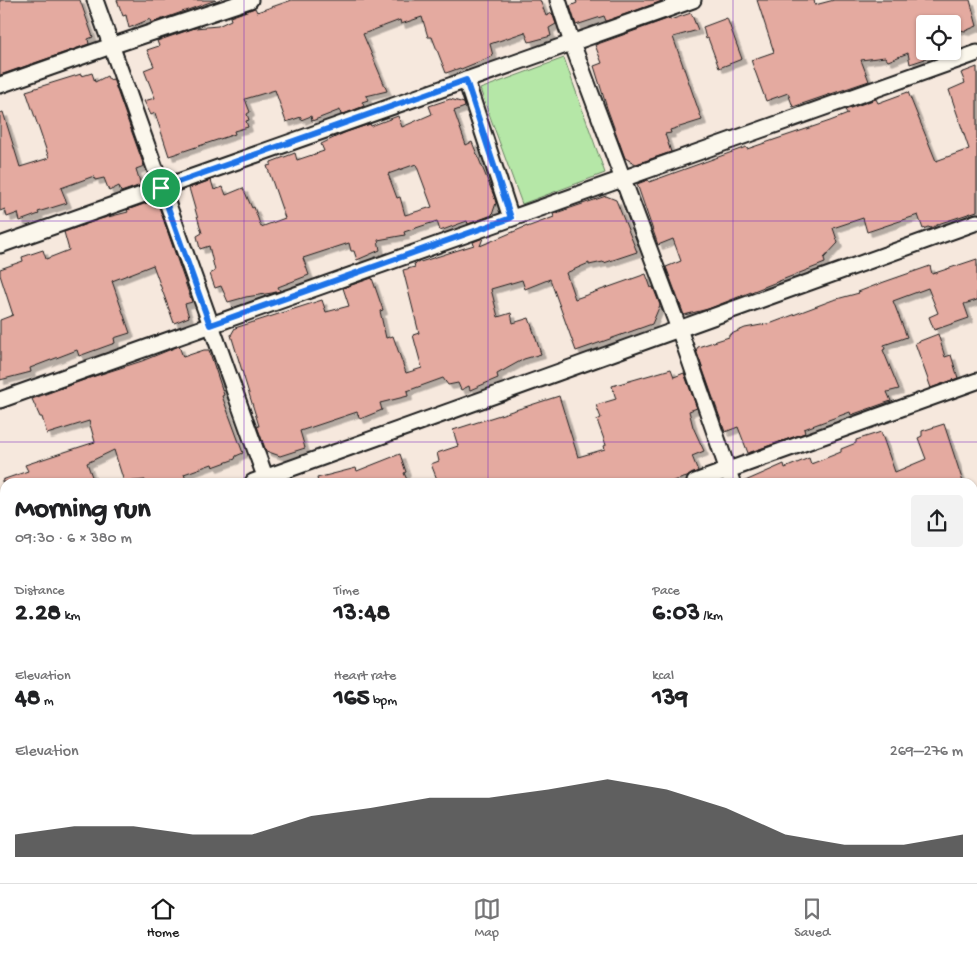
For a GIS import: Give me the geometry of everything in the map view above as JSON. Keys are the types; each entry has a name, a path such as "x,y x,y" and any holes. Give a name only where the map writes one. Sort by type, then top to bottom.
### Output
{"street":[{"path":"95,0 210,325 260,478"},
{"path":"0,85 110,46 250,0"},
{"path":"558,0 572,43 679,329 730,477 977,381"},
{"path":"0,245 693,0"},
{"path":"0,400 977,53"},
{"path":"466,80 511,218"},
{"path":"269,478 977,222"}],"green space":[{"path":"564,58 605,173 522,204 480,89"}],"building":[{"path":"0,0 80,0 93,37 88,39 89,44 0,75"},
{"path":"117,0 216,0 151,23 150,19 129,28 126,15 123,16"},
{"path":"292,0 540,0 546,16 552,13 556,24 549,28 551,36 529,42 525,32 490,44 493,56 446,73 432,37 428,37 422,17 401,24 400,20 363,34 387,91 366,96 368,100 362,102 364,106 341,115 340,110 312,121 311,116 301,120 301,117 286,122 275,90 245,99 250,112 247,114 249,120 246,121 248,127 234,131 235,134 169,156 155,113 151,115 144,101 155,98 144,70 154,66 147,50 159,46 157,41 195,28 218,26 231,20 230,17 255,8 257,12"},
{"path":"576,0 662,1 606,21 604,16 576,25 570,6 577,3"},
{"path":"757,0 814,0 815,5 834,0 970,0 977,26 965,31 961,30 961,15 916,15 916,60 922,60 910,64 908,53 888,61 885,57 861,60 869,81 793,107 788,93 766,101 751,60 774,52"},
{"path":"691,13 698,30 673,37 702,120 670,130 671,133 665,134 671,152 636,164 625,158 607,108 594,66 602,63 595,45 670,18 670,20"},
{"path":"727,18 742,59 719,68 708,38 706,39 703,27"},
{"path":"977,67 977,211 931,228 923,229 918,215 867,232 863,218 833,228 838,243 824,258 825,263 708,309 684,315 666,267 681,261 673,239 658,245 637,184 648,180 649,182 746,147 747,149 830,121 848,114 845,110 876,99 878,103 908,92 936,161 969,149 949,90 965,83 961,73"},
{"path":"92,73 95,82 107,76 109,80 113,79 144,166 136,169 141,185 121,192 119,186 109,191 104,178 95,180 94,176 61,188 67,203 38,212 39,214 20,221 18,213 7,217 5,209 0,211 0,113 3,112 20,167 49,158 26,91 81,74 82,76"},
{"path":"450,99 464,103 465,107 454,111 466,145 472,142 494,196 496,203 492,215 468,224 467,221 440,231 437,221 404,232 405,235 378,240 380,250 357,260 354,251 351,251 349,243 303,258 309,275 278,287 280,291 228,302 221,286 215,288 210,274 215,271 209,246 200,249 197,236 202,233 189,188 211,180 214,190 223,187 226,195 243,188 252,208 254,207 261,227 285,218 267,166 271,165 271,162 295,153 297,160 324,151 321,144 346,132 370,124 371,126 398,116 402,127 432,114 429,106","holes":["416,164 432,207 405,215 400,197 397,198 388,174"]},
{"path":"606,196 616,200 637,252 604,263 589,265 589,263 566,273 575,299 646,274 660,305 652,324 576,351 550,279 525,289 522,280 491,289 498,317 511,313 513,323 529,318 541,354 524,359 497,374 498,378 470,390 469,386 461,390 458,383 448,385 443,378 407,391 408,396 380,403 382,410 360,419 357,412 300,431 305,448 280,456 266,451 231,335 235,328 322,300 326,312 349,306 343,288 372,278 383,310 380,311 386,338 393,336 406,373 422,368 413,335 419,333 403,270 415,267 414,264 474,245 473,242 483,238 480,246 554,217 553,214"},
{"path":"157,201 192,302 185,304 189,317 174,323 153,265 112,281 130,333 114,338 115,343 79,356 77,350 30,368 31,372 0,380 0,320 13,315 0,275 0,269 23,261 22,257 43,250 46,259 69,250 64,232"},
{"path":"977,259 977,300 964,304 969,318 934,330 929,317 938,313 928,288 893,301 907,337 884,345 885,349 883,350 899,389 887,392 891,401 851,415 850,412 804,429 805,433 748,453 738,427 725,432 696,350 698,347 729,337 729,335 745,328 772,323 930,266 932,274"},
{"path":"938,334 945,357 951,355 958,378 931,388 915,343"},
{"path":"179,346 183,357 209,350 224,395 222,396 243,453 236,456 235,459 213,467 212,464 184,474 185,478 123,478 114,450 87,463 93,478 8,478 28,471 25,465 95,442 89,421 47,434 42,417 40,417 32,399 142,361"},
{"path":"671,369 674,377 684,373 697,408 689,411 693,427 704,451 692,456 698,471 684,478 436,478 431,464 439,461 437,453 458,446 453,430 559,396 578,457 605,449 604,446 606,445 597,420 601,418 596,405 616,399 612,386"},
{"path":"944,424 962,478 752,478 784,464 785,468 809,458 811,464 841,452 841,449 856,443 856,440 881,432 895,472 926,459 918,438 922,436 922,431"},
{"path":"400,454 406,478 317,478 356,468 357,471"}],"route":[{"path":"466,80 511,218 210,325 161,188 466,80"}]}
